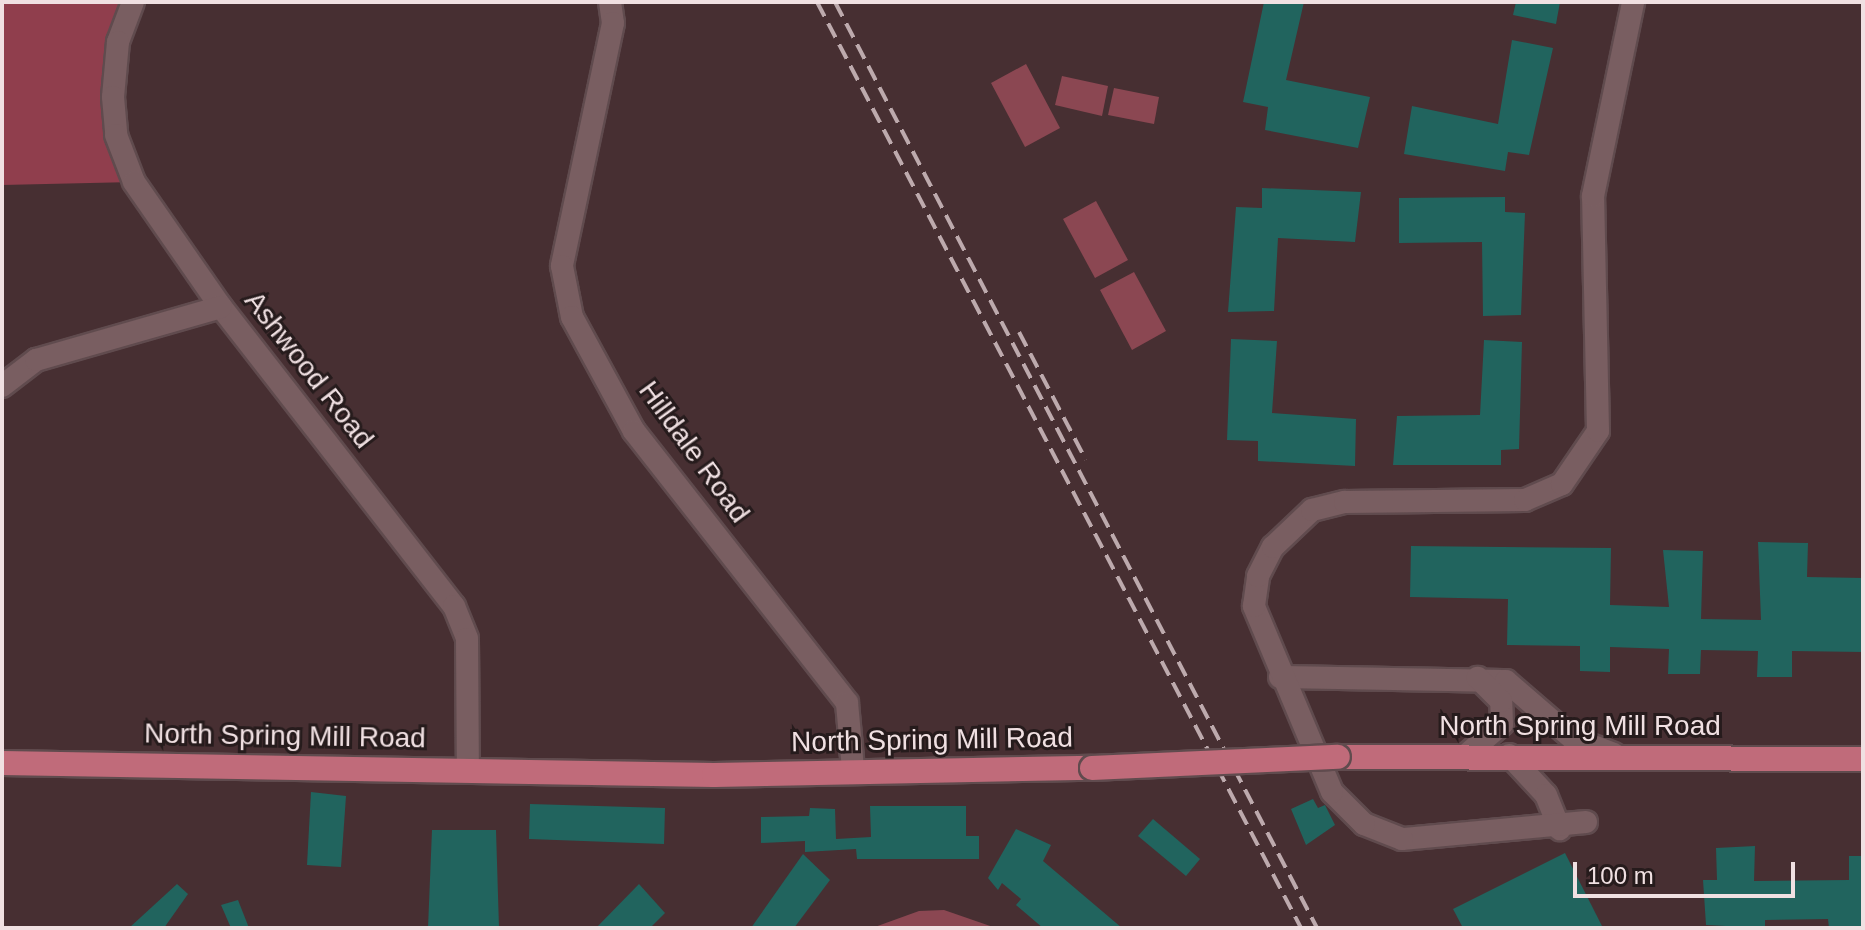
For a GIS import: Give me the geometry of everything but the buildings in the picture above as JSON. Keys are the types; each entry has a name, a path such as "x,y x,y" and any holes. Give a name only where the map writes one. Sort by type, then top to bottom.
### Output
{"main road":[{"name":"North Spring Mill Road","path":"2,763 714,775 853,769 1092,768 1338,757 1614,754 1863,759"}],"street":[{"name":"Ashwood Road","path":"133,2 118,42 116,135 134,182 221,307 454,606 467,639 468,771"},
{"name":"Hilldale Road","path":"610,2 613,23 562,266 572,317 634,431 847,703 853,769"},
{"path":"1586,822 1560,829 1402,839 1364,824 1332,792 1280,677 1254,606 1258,576 1273,547 1312,510 1345,502 1525,500 1562,484 1598,431 1593,196 1633,2"},
{"path":"2,386 36,360 221,307"},
{"path":"1280,677 1478,678 1506,681 1572,738 1614,754"},
{"path":"1465,756 1502,724 1501,701 1478,678"},
{"path":"1509,755 1546,795 1560,829"}],"shaded area":[{"path":"2,2 133,2 113,97 134,182 2,185"},
{"path":"1026,64 1060,128 1025,147 991,83"},
{"path":"1062,76 1108,86 1102,116 1055,105"},
{"path":"1114,88 1159,97 1154,124 1108,115"},
{"path":"1096,201 1128,260 1095,278 1063,219"},
{"path":"1134,272 1166,331 1132,350 1100,290"},
{"path":"944,910 996,928 872,928 919,911"}],"railway":[{"path":"817,2 1301,928"},
{"path":"835,2 1317,928"},
{"path":"1019,332 1086,460"}]}
